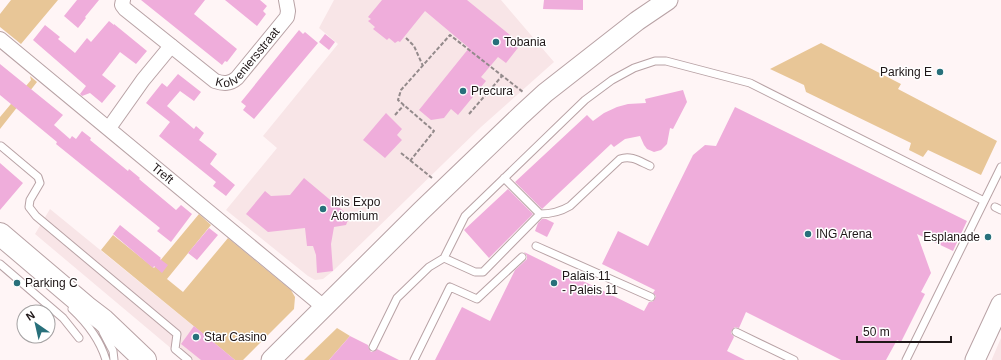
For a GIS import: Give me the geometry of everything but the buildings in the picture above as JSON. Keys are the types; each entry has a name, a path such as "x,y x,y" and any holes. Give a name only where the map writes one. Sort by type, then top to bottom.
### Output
{"highway":[{"path":"0,234 78,307 103,320 145,360"}],"main road":[{"path":"271,360 520,115 545,93 637,21 666,1"},
{"path":"975,360 1001,304"}],"street":[{"name":"Kolveniersstraat","path":"123,0 122,5 125,9 215,81 221,83 233,82 237,78 287,16 288,11 286,0"},
{"name":"Treft","path":"0,39 325,308"},
{"path":"108,128 143,80 171,46"}],"lane":[{"path":"373,347 397,298 429,267 444,258 465,216 585,100 634,68 656,61 666,61 750,84 984,202"},
{"path":"1,146 38,177 40,183 30,200 29,207 36,216 177,334 175,349 188,360"},
{"path":"504,178 540,214 553,214 570,206 620,159 632,157 650,166"},
{"path":"906,360 1001,167"},
{"path":"444,258 475,272 483,272 540,214"},
{"path":"536,246 651,297"},
{"path":"414,360 450,288 477,299 522,257"},
{"path":"0,264 63,318 79,338"},
{"path":"78,307 103,350 106,360"},
{"path":"78,307 108,340 113,351 114,360"},
{"path":"736,332 794,360"}],"path":[{"path":"410,161 434,131 398,100 401,90 450,35 524,92"},
{"path":"406,38 414,46 423,66"},
{"path":"469,114 502,76"},
{"path":"395,115 404,105"},
{"path":"401,153 432,178"}],"shaded area":[{"path":"11,0 58,0 21,44 0,27 0,14"},
{"path":"334,0 501,0 554,62 481,127 333,271 323,279 315,280 226,210 277,148 263,136 338,44 319,28"},
{"path":"821,43 901,84 898,89 997,141 981,175 928,150 923,157 909,150 911,143 806,92 804,85 770,69"},
{"path":"30,76 37,82 0,129 0,117 31,80"},
{"path":"50,209 235,360 185,360 35,234"},
{"path":"199,214 211,225 167,279 183,292 228,238 291,290 295,297 294,309 243,360 235,360 101,250 113,235 154,268"},
{"path":"337,328 350,336 329,360 304,360"},
{"path":"1001,338 1001,360 992,360 992,359"}],"place":[{"name":"Tobania","path":"496,42"},
{"name":"Parking E","path":"940,72"},
{"name":"Precura","path":"463,91"},
{"name":"Ibis Expo Atomium","path":"323,209"},
{"name":"ING Arena","path":"808,234"},
{"name":"Esplanade","path":"988,237"},
{"name":"Parking C","path":"17,283"},
{"name":"Palais 11 - Paleis 11","path":"554,283"},
{"name":"Star Casino","path":"196,337"}]}
